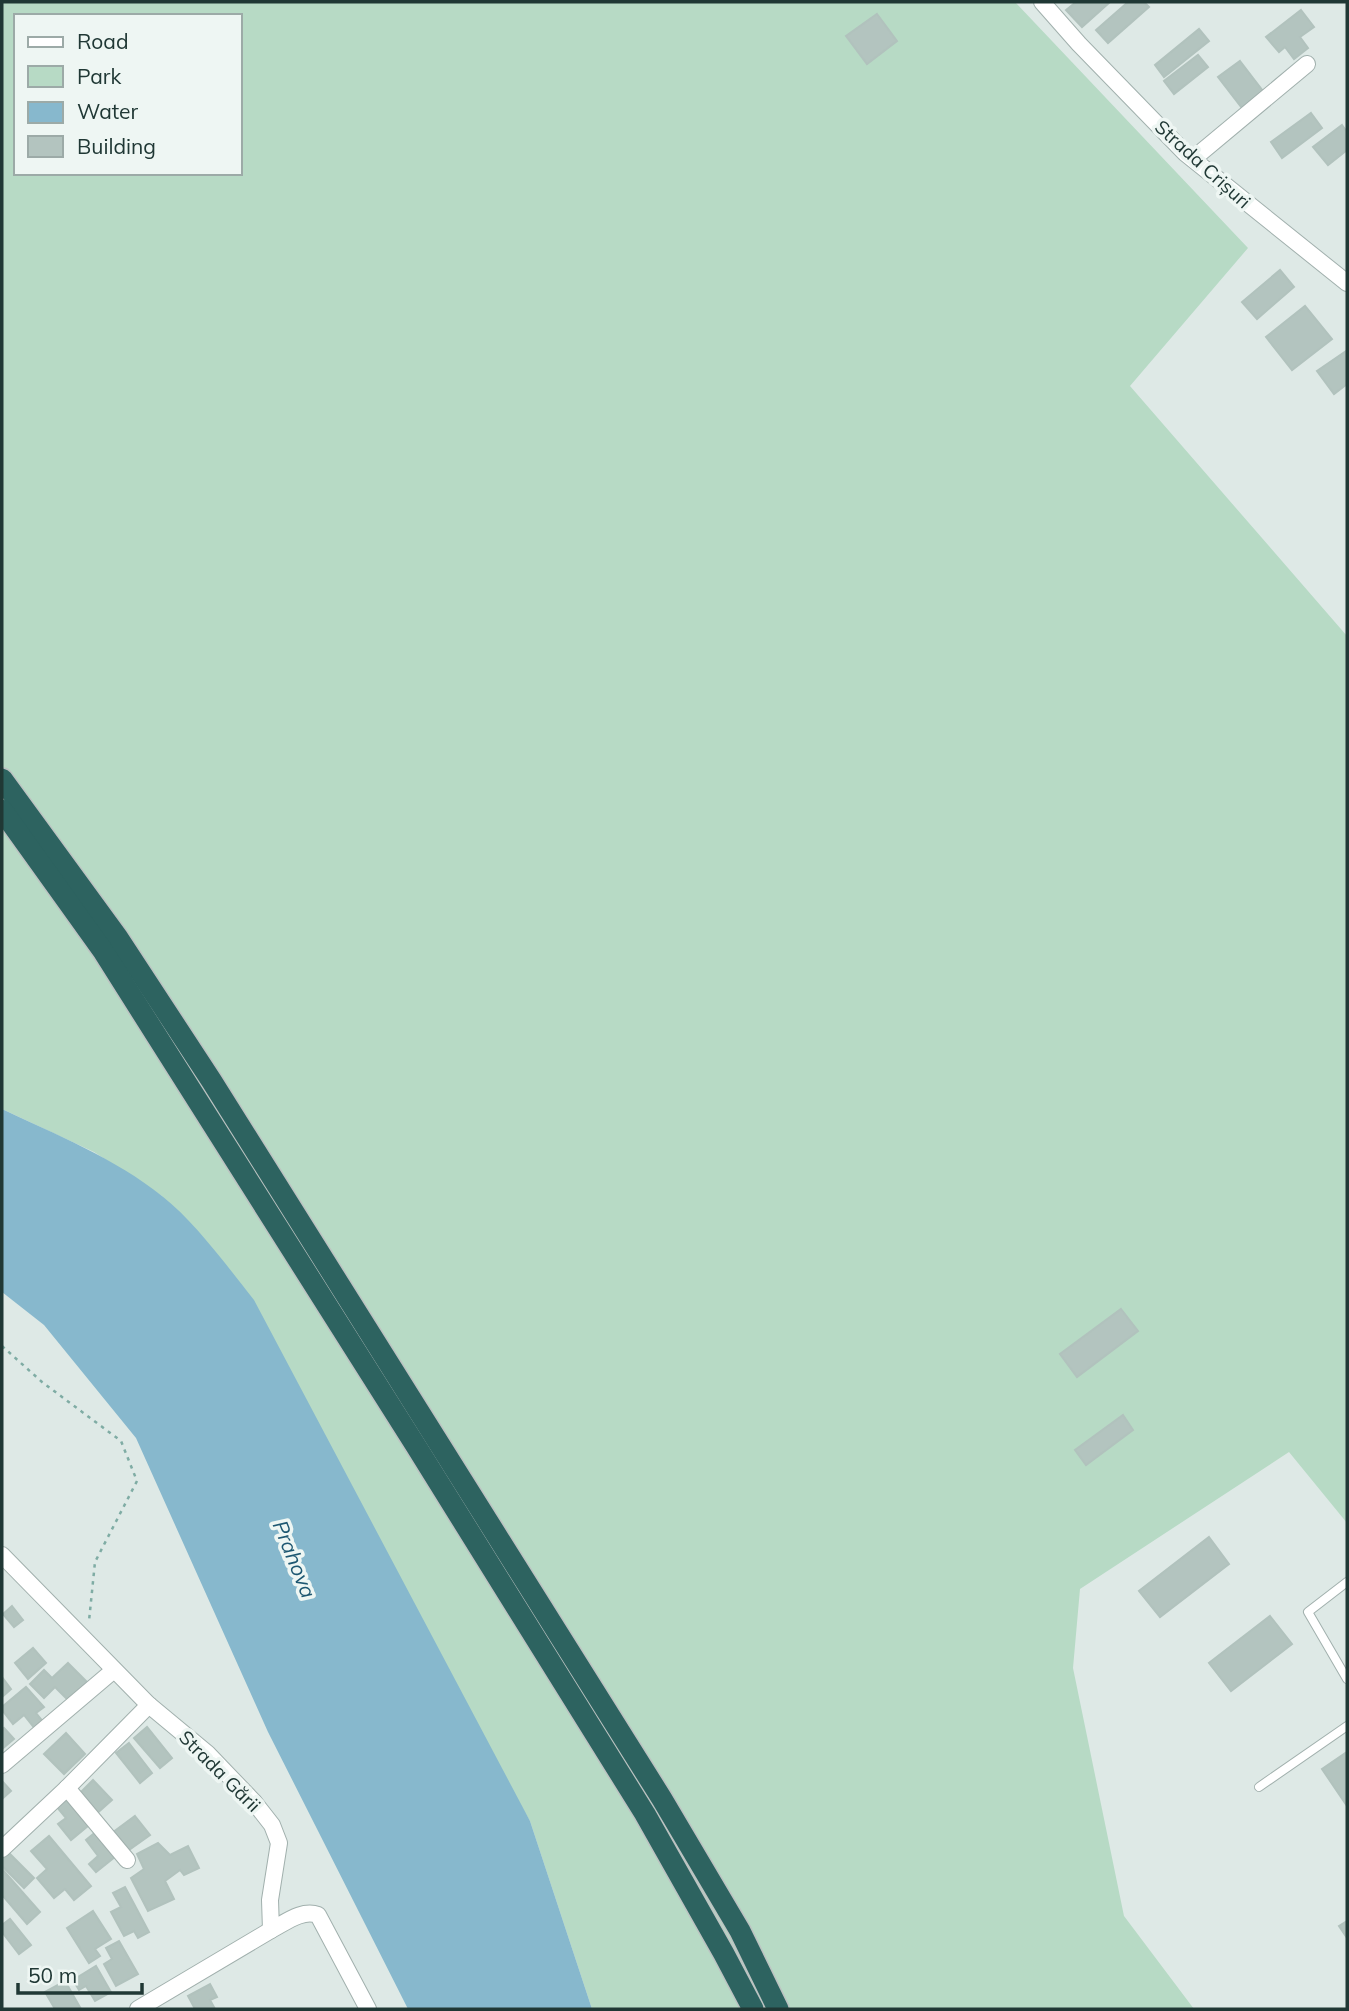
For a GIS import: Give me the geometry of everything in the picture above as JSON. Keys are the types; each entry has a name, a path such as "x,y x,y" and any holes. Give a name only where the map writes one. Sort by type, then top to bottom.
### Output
{"highway":[{"path":"2,779 118,939 211,1080 662,1799 740,1931 778,2009"},
{"path":"2,810 103,951 416,1446 645,1814 753,2009"}],"street":[{"name":"Strada Crișuri","path":"1042,2 1079,44 1193,159 1347,283"},
{"path":"1193,159 1307,64"},
{"name":"Strada Gării","path":"2,1555 149,1705 208,1754 272,1825 278,1843 270,1900 271,1930"},
{"path":"2,1765 114,1670"},
{"path":"2,1849 149,1705"},
{"path":"67,1788 127,1860"},
{"path":"138,2009 271,1930 300,1915 312,1913 318,1915 368,2009"}],"lane":[{"path":"1347,1582 1308,1612 1347,1679"},
{"path":"1259,1787 1347,1726"}],"path":[{"path":"2,1346 42,1382 121,1441 137,1480 95,1562 87,1644"}],"green space":[{"path":"2,2 1015,2 1248,248 1130,386 1347,636 1347,1523 1289,1452 1080,1589 1073,1668 1124,1916 1194,2009 592,2009 530,1821 162,1196 94,1152 2,1109"}],"water":[{"name":"Prahova","path":"2,1109 105,1159 162,1196 198,1231 254,1300 530,1821 592,2009 408,2009 268,1732 136,1438 44,1325 2,1292"}],"building":[{"path":"1076,2 1110,2 1082,27 1066,10"},
{"path":"1128,2 1144,2 1149,7 1108,43 1096,30"},
{"path":"1301,10 1314,27 1300,37 1308,48 1294,59 1285,47 1279,52 1266,37"},
{"path":"877,14 897,41 867,64 846,36"},
{"path":"1199,29 1209,41 1164,77 1155,65"},
{"path":"1198,55 1208,67 1174,94 1164,81"},
{"path":"1240,61 1263,91 1242,108 1218,77"},
{"path":"1311,113 1322,128 1282,158 1271,142"},
{"path":"1342,125 1347,132 1347,150 1328,165 1313,147"},
{"path":"1280,270 1294,287 1257,319 1242,302"},
{"path":"1305,306 1332,339 1292,370 1266,337"},
{"path":"1346,351 1347,384 1334,394 1317,371"},
{"path":"1121,1309 1138,1331 1077,1377 1060,1354"},
{"path":"1123,1415 1133,1430 1086,1465 1075,1450"},
{"path":"1209,1537 1229,1564 1160,1617 1139,1591"},
{"path":"12,1606 23,1620 14,1627 3,1614"},
{"path":"1270,1616 1292,1644 1231,1691 1209,1663"},
{"path":"33,1648 46,1663 28,1679 15,1663"},
{"path":"68,1663 90,1685 71,1703 55,1687 44,1698 30,1684 44,1670 52,1678"},
{"path":"2,1677 11,1689 2,1697"},
{"path":"26,1687 44,1707 36,1713 44,1723 36,1730 24,1715 13,1724 2,1710 2,1707"},
{"path":"147,1727 172,1758 160,1768 134,1738"},
{"path":"4,1728 14,1739 2,1749 2,1730"},
{"path":"66,1733 85,1754 64,1774 44,1754"},
{"path":"129,1743 152,1773 140,1783 116,1753"},
{"path":"1347,1752 1347,1806 1322,1769"},
{"path":"93,1780 112,1800 95,1815 77,1796"},
{"path":"2,1781 11,1791 2,1799"},
{"path":"67,1798 89,1825 71,1840 58,1824 66,1818 57,1807"},
{"path":"135,1816 150,1835 126,1852 112,1833"},
{"path":"97,1831 116,1856 96,1872 89,1864 98,1856 86,1840"},
{"path":"49,1836 91,1886 74,1900 65,1889 54,1898 37,1878 47,1869 31,1851"},
{"path":"158,1843 170,1855 188,1846 199,1868 184,1875 180,1870 165,1881 174,1899 148,1911 131,1878 144,1869 137,1854"},
{"path":"8,1852 34,1878 24,1888 2,1866 2,1858"},
{"path":"2,1869 40,1912 27,1924 2,1895"},
{"path":"125,1887 149,1932 138,1938 134,1931 124,1936 111,1912 121,1907 113,1893"},
{"path":"93,1911 111,1939 95,1949 100,1956 89,1963 67,1928"},
{"path":"10,1919 31,1945 19,1954 2,1932 2,1925"},
{"path":"1347,1921 1347,1938 1339,1926"},
{"path":"119,1941 138,1974 116,1986 104,1964 112,1959 106,1948"},
{"path":"96,1966 111,1992 95,2001 86,1986 79,1990 73,1980"},
{"path":"65,1981 81,2009 55,2009 45,1992"},
{"path":"210,1984 217,1997 210,2000 215,2009 195,2009 188,1996"}]}
